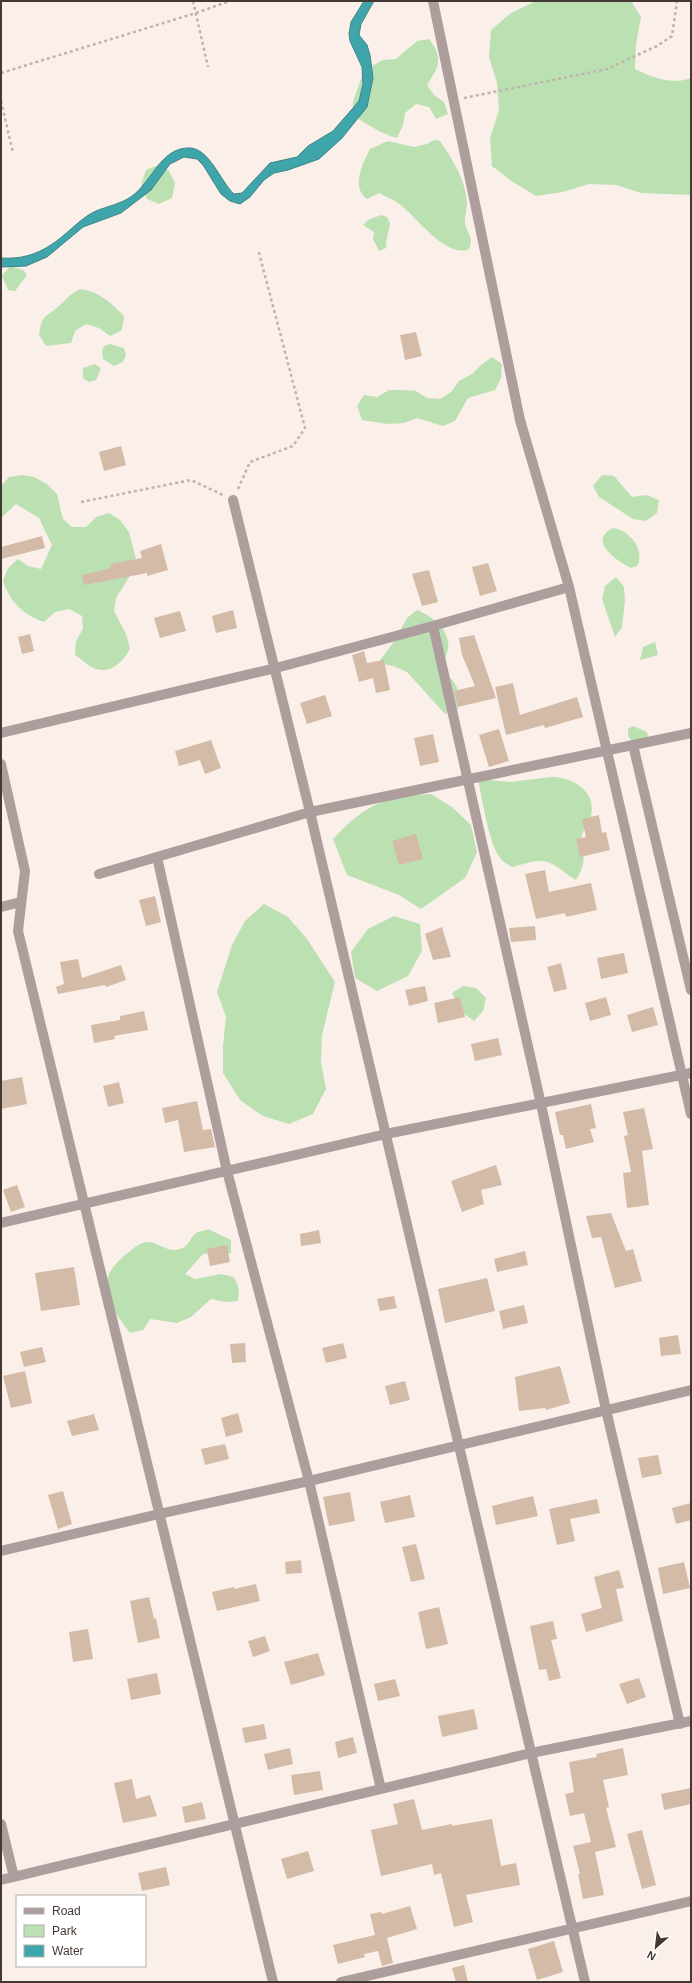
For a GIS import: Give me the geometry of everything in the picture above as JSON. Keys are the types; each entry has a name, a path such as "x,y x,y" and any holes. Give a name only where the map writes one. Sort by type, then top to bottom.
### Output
{"street":[{"path":"433,1 455,100 520,420 570,587 607,750 686,1074 691,1114"},
{"path":"232,500 276,668 585,1982"},
{"path":"1,733 276,668 433,626 570,587"},
{"path":"433,626 541,1104 606,1410 680,1724"},
{"path":"98,874 310,812 467,778 691,733"},
{"path":"633,745 691,990"},
{"path":"1,764 25,871 18,931 273,1982"},
{"path":"157,857 227,1171 309,1481 382,1789"},
{"path":"1,907 22,902"},
{"path":"1,1223 386,1134 686,1074"},
{"path":"1,1551 309,1481 459,1444 691,1390"},
{"path":"1,1880 531,1753 691,1722"},
{"path":"1,1824 14,1877"},
{"path":"341,1982 691,1902"}],"path":[{"path":"193,1 208,68"},
{"path":"1,73 196,13 230,1"},
{"path":"455,100 607,69 650,50 672,36 677,1"},
{"path":"1,101 14,153"},
{"path":"81,502 191,480 232,500 250,462 293,446 304,428 258,249"}],"green space":[{"path":"536,1 631,1 641,17 636,44 635,69 663,80 677,81 691,78 691,195 641,193 616,185 589,184 563,192 536,196 513,182 492,166 490,138 499,110 497,83 489,57 491,30 511,13"},
{"path":"429,39 437,52 438,62 437,68 427,85 434,95 444,102 448,114 436,119 429,107 416,104 405,113 403,125 397,138 380,131 353,116 353,102 362,76 372,66 383,60 396,59 417,41"},
{"path":"434,140 440,141 445,148 458,170 464,186 467,203 465,224 471,240 468,250 458,250 449,247 430,234 396,202 379,193 367,199 362,194 360,189 359,182 361,169 370,149 388,141 414,147 427,144"},
{"path":"158,165 169,171 175,183 172,198 159,204 147,199 141,185 146,170"},
{"path":"381,215 387,217 390,223 386,248 379,251 373,239 374,232 363,225 368,220"},
{"path":"10,266 23,270 27,275 15,291 8,290 2,276"},
{"path":"81,289 88,290 104,298 124,316 122,330 110,336 99,328 86,324 75,331 71,343 46,346 39,335 43,319 71,295"},
{"path":"110,344 124,348 126,355 123,362 114,366 103,359 102,352 104,346"},
{"path":"492,357 502,364 501,378 495,390 468,398 455,421 443,426 417,418 404,423 388,424 362,420 357,406 364,395 377,397 389,390 402,390 416,391 427,398 440,399 451,392 459,381 472,374"},
{"path":"95,364 101,368 96,380 89,382 83,378 83,368"},
{"path":"22,475 34,477 47,484 57,494 63,519 72,527 86,527 96,517 109,513 120,520 129,532 136,559 131,574 116,598 114,611 126,634 130,649 121,661 112,668 102,670 93,668 75,655 76,641 83,629 82,616 69,609 55,612 44,622 29,615 18,607 6,589 3,581 8,568 18,559 28,566 41,569 52,545 39,518 16,504 1,518 1,486 9,477"},
{"path":"602,475 614,476 632,497 646,495 659,500 657,513 646,521 633,519 599,497 593,486"},
{"path":"613,528 625,533 638,547 639,560 637,566 631,568 612,556 607,550 603,539 606,533"},
{"path":"616,577 624,587 625,601 622,627 615,637 602,599 605,586"},
{"path":"417,610 434,620 447,636 448,649 444,667 447,674 456,686 459,698 458,709 445,714 407,672 393,666 378,663 395,640 407,618"},
{"path":"655,642 658,655 640,660 643,647"},
{"path":"633,726 647,732 648,739 631,741 628,735 628,729"},
{"path":"551,777 567,779 581,787 590,799 592,807 589,822 583,832 581,840 584,855 581,869 576,880 554,865 545,861 512,867 502,860 497,854 493,845 478,779 510,782"},
{"path":"431,794 452,807 471,825 477,852 465,878 421,909 399,895 347,875 333,839 345,827 355,818 376,804 400,797"},
{"path":"264,904 288,917 307,939 335,982 322,1035 321,1062 326,1089 313,1114 289,1124 263,1116 240,1100 223,1073 223,1046 226,1017 217,992 232,945 245,921"},
{"path":"394,916 420,924 422,951 408,976 377,991 355,978 351,952 368,929"},
{"path":"463,986 476,988 486,998 483,1011 474,1021 463,1013 452,993"},
{"path":"208,1229 231,1240 231,1253 203,1254 185,1274 195,1279 221,1274 234,1277 239,1289 238,1301 225,1302 211,1299 191,1317 177,1323 150,1319 143,1330 130,1333 110,1303 107,1294 106,1285 108,1275 115,1265 136,1246 142,1243 149,1242 173,1250 181,1249 193,1235"}],"water":[{"path":"364,1 374,1 361,24 359,35 367,45 373,78 367,107 342,138 319,159 288,170 274,173 264,180 250,197 240,204 230,201 221,194 203,165 197,159 184,157 170,164 151,190 121,213 83,227 47,257 26,266 1,267 1,258 31,255 48,247 89,215 132,196 139,190 164,159 181,149 191,148 204,154 234,194 242,193 270,163 297,157 308,146 333,131 359,101 363,84 362,67 350,41 349,34 351,22"}],"building":[{"path":"416,332 422,356 405,360 400,335"},
{"path":"121,446 126,465 104,471 99,452"},
{"path":"42,536 45,548 1,559 1,547"},
{"path":"161,544 168,570 147,576 147,573 84,585 82,575 111,568 110,564 142,558 140,551"},
{"path":"488,563 497,591 480,596 472,567"},
{"path":"429,570 438,602 422,606 412,574"},
{"path":"233,610 237,628 216,633 212,616"},
{"path":"180,611 186,631 160,638 154,618"},
{"path":"30,634 34,651 22,654 18,637"},
{"path":"474,635 496,698 458,707 454,691 475,686 462,655 459,638"},
{"path":"364,651 367,663 384,660 390,690 376,693 373,678 359,682 352,655"},
{"path":"513,683 520,715 577,697 583,717 545,728 544,725 506,735 495,687"},
{"path":"325,695 332,716 307,724 300,703"},
{"path":"499,729 509,761 489,767 479,735"},
{"path":"433,734 439,762 420,766 414,738"},
{"path":"211,740 221,768 205,774 200,760 179,766 175,751"},
{"path":"599,815 602,833 606,832 610,850 580,857 576,839 586,837 582,819"},
{"path":"416,834 423,859 399,865 392,841"},
{"path":"545,870 549,892 591,883 597,910 566,917 565,913 536,919 525,874"},
{"path":"155,896 161,922 146,926 139,900"},
{"path":"535,926 536,940 511,942 509,928"},
{"path":"442,927 451,957 433,960 425,934"},
{"path":"624,953 628,973 601,979 597,958"},
{"path":"78,959 82,978 121,965 126,980 106,987 105,985 58,994 56,987 64,984 60,962"},
{"path":"561,963 567,989 554,992 547,967"},
{"path":"425,986 428,1001 409,1006 405,990"},
{"path":"460,997 465,1017 438,1023 434,1003"},
{"path":"606,997 611,1015 590,1021 585,1003"},
{"path":"653,1007 658,1025 632,1032 627,1015"},
{"path":"144,1011 148,1030 114,1036 115,1039 94,1043 91,1025 120,1020 120,1016"},
{"path":"498,1038 502,1055 475,1061 471,1044"},
{"path":"22,1077 27,1104 1,1109 1,1081"},
{"path":"119,1082 124,1103 108,1107 103,1086"},
{"path":"197,1101 203,1130 211,1129 215,1147 184,1152 178,1120 165,1123 162,1108"},
{"path":"591,1104 596,1128 590,1129 594,1142 566,1149 563,1135 560,1135 555,1112"},
{"path":"644,1108 653,1149 642,1151 649,1205 627,1208 623,1173 631,1172 624,1136 628,1135 623,1112"},
{"path":"496,1165 502,1185 481,1190 484,1204 462,1212 451,1181"},
{"path":"17,1185 25,1207 11,1212 3,1190"},
{"path":"611,1213 626,1251 633,1249 642,1281 615,1288 601,1237 592,1238 586,1216"},
{"path":"319,1230 321,1243 301,1246 300,1234"},
{"path":"227,1245 230,1262 210,1266 207,1249"},
{"path":"525,1251 528,1265 497,1272 494,1259"},
{"path":"74,1267 80,1305 41,1311 35,1273"},
{"path":"487,1278 495,1311 445,1323 438,1289"},
{"path":"394,1296 397,1308 380,1311 377,1299"},
{"path":"524,1305 528,1323 503,1329 499,1311"},
{"path":"678,1335 681,1354 661,1356 659,1338"},
{"path":"245,1343 246,1362 232,1363 230,1344"},
{"path":"343,1343 347,1358 326,1363 322,1348"},
{"path":"42,1347 46,1362 24,1367 20,1352"},
{"path":"560,1366 570,1403 546,1410 545,1408 519,1411 515,1377"},
{"path":"25,1371 32,1403 11,1408 3,1376"},
{"path":"405,1381 410,1400 390,1405 385,1386"},
{"path":"238,1413 243,1432 226,1437 221,1418"},
{"path":"94,1414 99,1430 72,1436 67,1421"},
{"path":"225,1444 229,1459 205,1465 201,1449"},
{"path":"658,1455 662,1474 642,1478 638,1458"},
{"path":"63,1491 72,1524 58,1529 48,1495"},
{"path":"350,1492 355,1521 329,1526 323,1497"},
{"path":"410,1495 415,1517 385,1523 380,1502"},
{"path":"533,1496 538,1516 496,1525 492,1506"},
{"path":"597,1499 600,1513 570,1519 575,1541 557,1545 549,1509"},
{"path":"691,1503 691,1520 676,1524 672,1508"},
{"path":"416,1544 425,1579 411,1582 402,1547"},
{"path":"301,1560 302,1573 286,1574 285,1562"},
{"path":"684,1562 690,1588 663,1594 658,1568"},
{"path":"619,1570 624,1588 616,1589 623,1621 586,1632 581,1614 602,1608 594,1577"},
{"path":"256,1584 260,1601 217,1611 212,1592"},
{"path":"149,1597 154,1619 156,1618 160,1638 138,1643 130,1601"},
{"path":"439,1607 448,1644 426,1649 418,1612"},
{"path":"553,1621 557,1639 551,1640 561,1678 549,1681 546,1669 539,1670 530,1626"},
{"path":"88,1629 93,1659 73,1662 69,1632"},
{"path":"265,1636 270,1651 253,1657 248,1641"},
{"path":"318,1653 325,1675 291,1685 284,1662"},
{"path":"157,1673 161,1694 131,1700 127,1679"},
{"path":"639,1678 646,1697 627,1704 619,1684"},
{"path":"395,1679 400,1696 378,1701 374,1684"},
{"path":"474,1709 478,1729 442,1737 438,1716"},
{"path":"264,1724 267,1739 245,1743 242,1728"},
{"path":"353,1737 357,1753 338,1758 335,1742"},
{"path":"290,1748 293,1764 268,1770 264,1754"},
{"path":"623,1748 628,1775 603,1780 609,1807 606,1808 616,1847 595,1852 604,1895 583,1899 578,1874 580,1874 573,1846 591,1842 584,1813 570,1816 565,1794 574,1792 569,1762 597,1757 596,1754"},
{"path":"320,1771 323,1790 294,1795 291,1775"},
{"path":"132,1779 136,1799 150,1795 157,1816 123,1823 114,1783"},
{"path":"691,1788 691,1804 664,1810 661,1794"},
{"path":"414,1799 422,1830 452,1824 452,1826 492,1819 501,1866 516,1863 520,1885 466,1895 473,1922 454,1927 441,1873 434,1875 432,1864 381,1876 371,1830 398,1824 393,1804"},
{"path":"202,1802 206,1819 185,1823 182,1807"},
{"path":"642,1830 656,1885 642,1889 627,1834"},
{"path":"308,1851 314,1871 287,1879 281,1859"},
{"path":"166,1867 170,1885 142,1891 138,1873"},
{"path":"410,1906 417,1929 387,1938 393,1963 382,1966 378,1951 364,1954 365,1957 338,1964 333,1945 375,1935 370,1914 381,1912 382,1914"},
{"path":"554,1941 563,1972 537,1980 528,1949"},
{"path":"464,1965 468,1982 456,1982 452,1968"}]}
